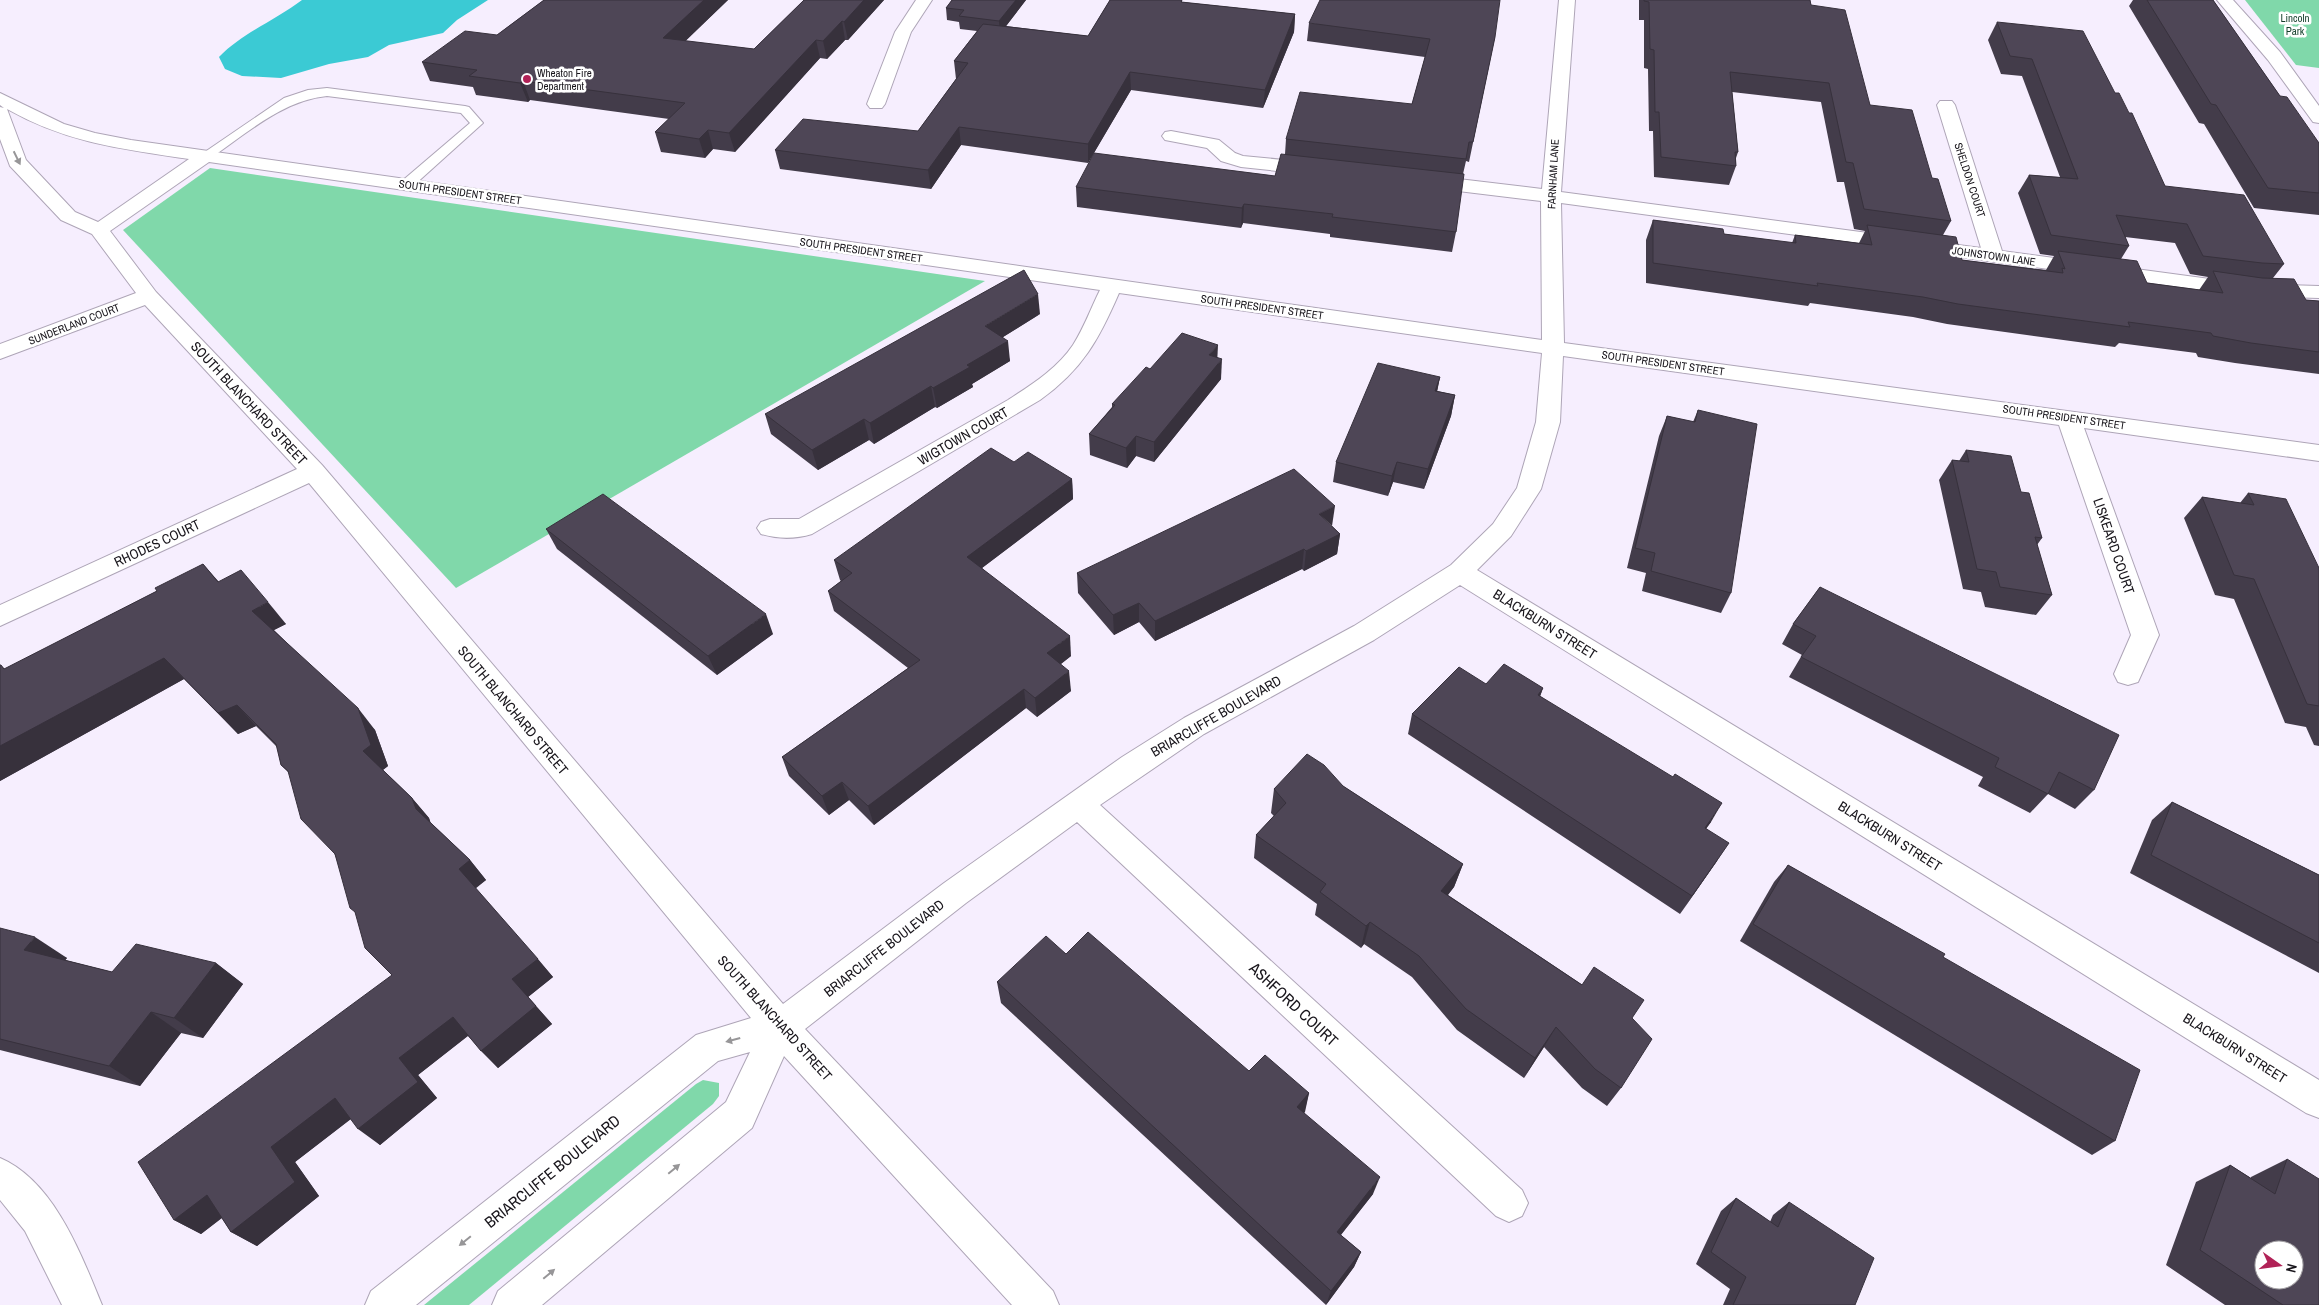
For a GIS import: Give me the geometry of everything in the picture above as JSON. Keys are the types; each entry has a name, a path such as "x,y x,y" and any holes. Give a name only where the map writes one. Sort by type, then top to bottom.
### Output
{"street":[{"path":"876,104 903,32 924,0"},
{"name":"FARNHAM LANE","path":"1553,348 1550,196 1567,0"},
{"path":"2225,0 2274,56 2319,118"},
{"name":"SOUTH PRESIDENT STREET","path":"0,98 28,114 59,128 86,136 205,156 1553,348 2068,417 2319,453"},
{"name":"SHELDON COURT","path":"1946,105 1994,256"},
{"name":"SOUTH BLANCHARD STREET","path":"0,112 17,162 68,216 99,230 149,296 313,471 780,1027 1039,1305"},
{"path":"1171,136 1213,144 1228,157 1241,161 1328,170"},
{"path":"99,230 205,156"},
{"name":"JOHNSTOWN LANE","path":"1406,179 1550,196 2247,290 2319,292"},
{"name":"WIGTOWN COURT","path":"770,528 803,528 1016,405 1047,384 1078,355 1112,286"},
{"name":"SUNDERLAND COURT","path":"0,352 149,296"},
{"name":"BRIARCLIFFE BOULEVARD","path":"385,1305 708,1046 780,1027 955,893 1132,766 1194,726 1364,633 1460,572 1502,530 1529,489 1548,422 1553,348"},
{"name":"LISKEARD COURT","path":"2068,417 2145,636 2128,674"},
{"name":"RHODES COURT","path":"0,616 313,471"},
{"name":"BLACKBURN STREET","path":"1460,572 2319,1100"},
{"name":"ASHFORD COURT","path":"1079,805 1509,1203"},
{"name":"BRIARCLIFFE BOULEVARD","path":"512,1305 739,1115 780,1027"},
{"path":"0,1177 14,1185 39,1217 82,1305"}],"lane":[{"path":"205,156 288,101 308,94 327,92 465,110 476,123 407,184"}],"green space":[{"name":"Lincoln Park","path":"2245,0 2319,0 2319,68 2296,65"},
{"path":"210,168 985,281 456,588 123,230"},
{"path":"703,1080 719,1083 719,1096 713,1104 469,1305 424,1305 696,1084"}],"water":[{"path":"302,0 488,0 457,20 443,33 389,45 368,57 329,64 281,78 242,76 225,69 219,57 228,48"}],"building":[{"path":"544,0 704,0 663,38 754,49 804,0 864,0 823,41 816,40 729,133 708,130 699,139 655,132 685,103 523,81 520,83 469,76 477,70 422,62 465,31 497,35"},
{"path":"952,0 1016,0 999,21 959,16 964,10 946,8"},
{"path":"1110,0 1182,0 1181,2 1295,14 1265,90 1130,72 1088,144 959,127 928,170 775,150 803,119 918,131 968,63 954,61 983,24 1088,36"},
{"path":"1320,0 1500,0 1495,37 1473,142 1469,142 1466,159 1286,139 1300,92 1412,104 1430,39 1309,23"},
{"path":"1644,0 1810,0 1811,5 1845,10 1870,105 1912,110 1932,178 1938,179 1951,221 1864,209 1853,163 1846,162 1829,83 1730,72 1738,152 1735,152 1736,166 1661,157 1659,112 1655,112 1654,50 1650,49 1649,2"},
{"path":"2147,0 2213,0 2280,96 2287,97 2319,143 2319,193 2268,188 2216,105 2211,104"},
{"path":"1997,22 2083,31 2115,93 2119,93 2129,113 2132,113 2165,186 2244,195 2284,264 2203,256 2187,224 2116,215 2129,246 2051,235 2029,175 2078,179 2032,59 2010,56"},
{"path":"1094,153 1275,176 1281,154 1464,174 1456,232 1332,217 1333,214 1244,204 1242,208 1076,187"},
{"path":"1653,220 1723,229 1724,234 1796,243 1795,235 1872,245 1867,225 1956,237 1962,260 2063,273 2062,268 2065,269 2058,251 2137,261 2147,283 2223,293 2213,271 2262,278 2294,279 2306,300 2319,301 2319,352 2251,343 2213,336 2211,333 2128,322 2130,327 1958,304 1923,297 1817,283 1818,286 1653,263"},
{"path":"1024,270 1038,294 985,326 1008,341 967,365 970,367 933,388 931,386 870,423 864,419 812,450 765,414"},
{"path":"1182,333 1218,345 1209,355 1222,359 1154,442 1136,436 1126,448 1089,434 1115,405 1112,404 1146,367 1150,369"},
{"path":"1378,363 1440,377 1435,391 1455,395 1428,469 1397,462 1392,476 1336,462"},
{"path":"1698,410 1757,424 1731,593 1651,571 1655,553 1635,548 1667,416 1695,422"},
{"path":"991,448 1014,462 1028,452 1072,479 967,557 1070,636 1047,653 1069,671 1035,698 1024,689 868,806 842,782 822,796 782,757 920,660 828,591 852,573 834,560"},
{"path":"1966,450 2011,456 2021,492 2029,493 2042,538 2035,537 2052,595 2000,587 1996,572 1977,569 1952,460 1969,462"},
{"path":"1294,469 1335,506 1319,514 1340,534 1306,551 1304,549 1155,621 1139,603 1113,615 1077,573"},
{"path":"2248,493 2286,499 2319,568 2319,706 2307,704 2254,579 2234,575 2202,497 2254,505"},
{"path":"603,494 766,614 708,656 546,529"},
{"path":"203,564 218,582 241,570 268,602 252,611 358,708 371,745 363,751 412,798 416,809 470,860 459,869 538,959 512,979 536,1006 481,1051 453,1017 399,1058 418,1082 358,1129 335,1098 271,1147 295,1182 231,1232 207,1195 174,1220 138,1162 392,975 365,948 355,912 350,908 335,854 301,819 288,771 281,765 276,744 237,705 218,713 164,658 0,746 0,665 4,669 157,591 155,588"},
{"path":"1820,587 2119,735 2094,790 2059,772 2048,794 1995,767 1999,758 1801,657 1816,636 1793,624"},
{"path":"1504,664 1543,688 1538,695 1673,777 1675,774 1722,803 1705,828 1729,843 1692,896 1412,714 1459,667 1486,684"},
{"path":"1307,754 1324,765 1343,786 1463,864 1441,891 1582,985 1594,967 1644,1000 1632,1018 1652,1039 1621,1088 1595,1069 1556,1027 1535,1058 1466,1009 1419,956 1370,922 1366,926 1320,892 1326,884 1256,835 1286,803 1274,789"},
{"path":"2172,802 2319,875 2319,943 2151,855"},
{"path":"1788,865 1945,954 1943,957 2140,1070 2115,1141 1753,924"},
{"path":"0,928 35,937 24,950 112,972 136,944 216,963 174,1018 151,1012 109,1066 0,1039"},
{"path":"1088,932 1249,1071 1265,1055 1309,1093 1297,1107 1380,1177 1337,1232 1361,1252 1331,1291 997,982 1046,936 1066,954"},
{"path":"2287,1159 2319,1179 2319,1305 2283,1305 2260,1290 2304,1290 2304,1240 2254,1240 2254,1286 2200,1250 2230,1165 2275,1194"},
{"path":"1736,1198 1778,1227 1789,1202 1874,1258 1855,1305 1733,1305 1746,1277 1711,1252"}],"place":[{"name":"Wheaton Fire Department","path":"527,79"}]}
